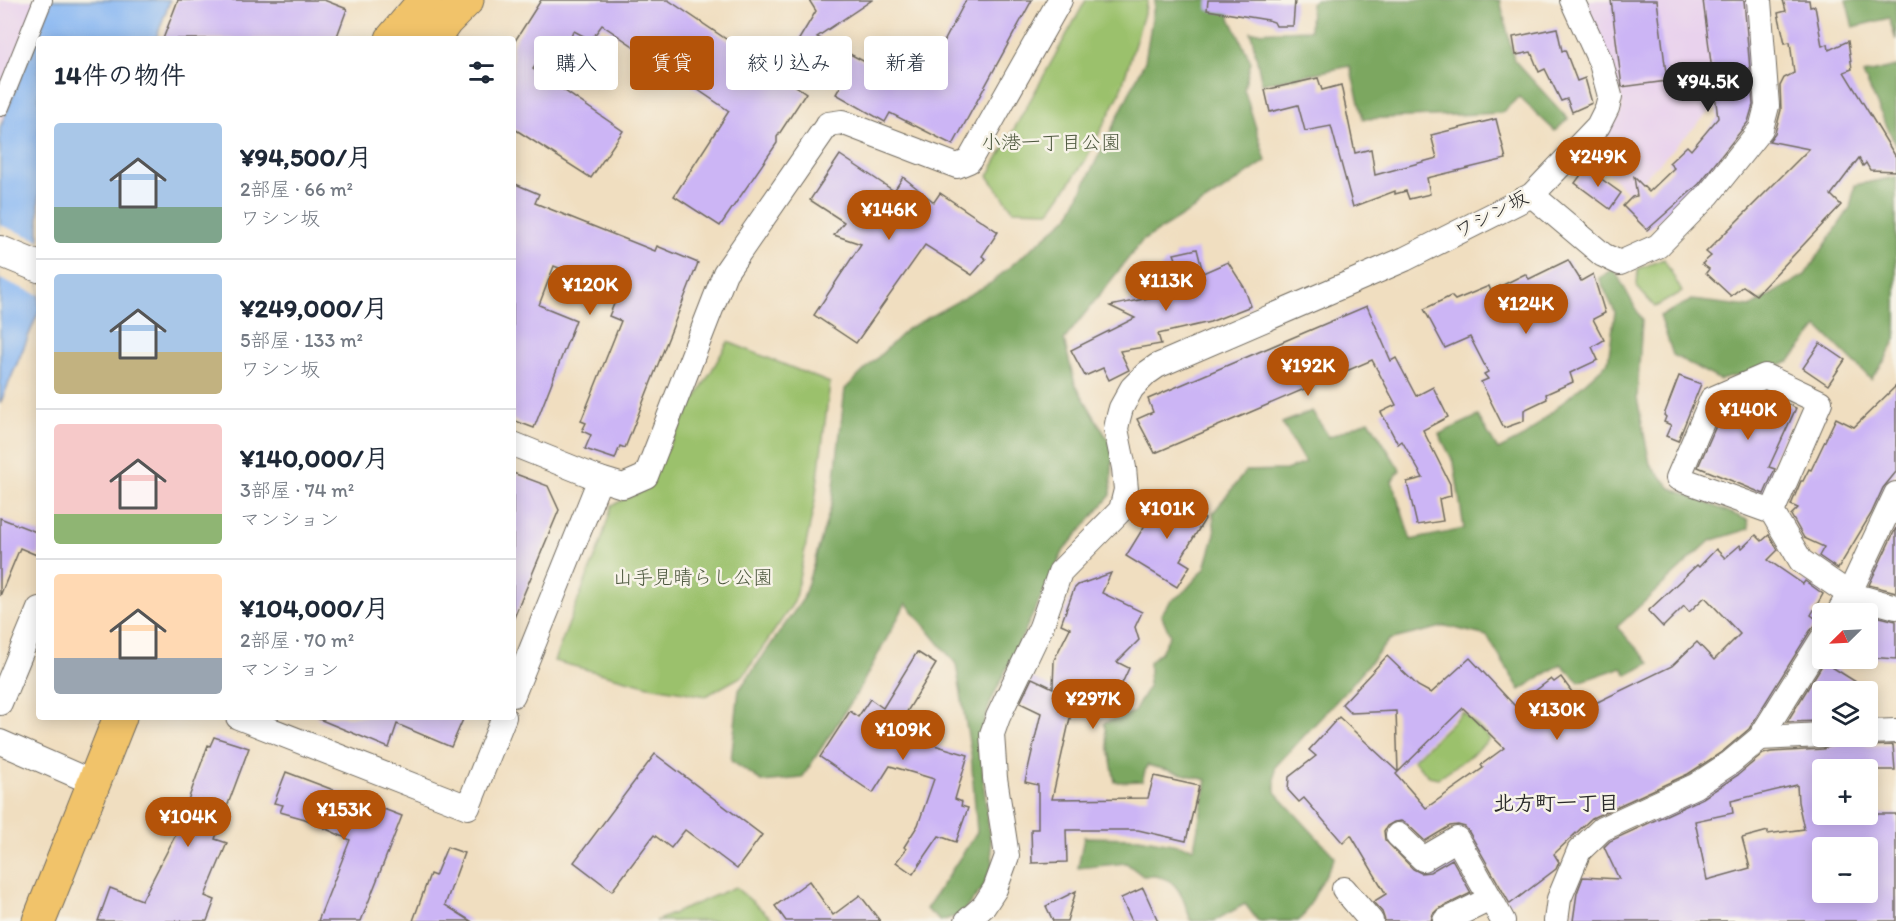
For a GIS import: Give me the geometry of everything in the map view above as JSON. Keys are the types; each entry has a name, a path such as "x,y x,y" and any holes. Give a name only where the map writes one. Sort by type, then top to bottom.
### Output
{"main road":[{"path":"435,36 446,21 467,0"},
{"path":"39,921 119,720"}],"street":[{"path":"0,107 43,0"},
{"path":"516,445 623,486 646,476 725,273 828,124 842,122 957,166 969,161 1060,0"},
{"name":"ワシン坂","path":"967,921 984,906 995,889 1007,856 994,778 992,734 1041,627 1060,572 1121,510 1126,490 1116,429 1121,408 1132,388 1157,366 1406,259 1532,195 1598,126 1610,96 1601,63 1572,0"},
{"path":"1532,195 1603,255 1620,263 1658,246 1709,194 1761,129 1767,106 1759,0"},
{"path":"0,251 36,266"},
{"path":"1772,512 1820,402 1764,376 1712,399 1678,478 1772,512 1801,561 1843,603"},
{"path":"516,688 600,479"},
{"path":"1844,603 1896,494"},
{"path":"1878,606 1896,607"},
{"path":"0,703 36,616"},
{"path":"1556,921 1559,899 1579,851 1602,828 1695,786 1730,763 1761,738 1812,655"},
{"path":"246,720 468,807 503,720"},
{"path":"1878,732 1896,731"},
{"path":"1761,738 1812,735"},
{"path":"0,742 94,783"},
{"path":"1398,835 1423,859 1457,839 1503,921"},
{"path":"1344,889 1371,921"},
{"path":"1445,921 1490,898"},
{"path":"1431,921 1437,918 1439,921"}],"shaded area":[{"path":"0,0 50,0 0,123"},
{"path":"1585,0 1751,0 1759,106 1714,107 1629,194 1589,153 1618,118 1622,108 1620,91"}],"green space":[{"name":"小港一丁目公園","path":"1086,0 1148,0 1120,93 1085,161 1050,211 1013,210 988,176"},
{"path":"1155,0 1229,0 1230,18 1251,62 1244,89 1266,161 1142,241 1064,340 1075,384 1113,448 1111,495 1064,550 991,701 981,731 984,787 993,863 983,888 960,915 940,921 926,909 977,832 971,754 956,664 906,603 857,693 802,778 763,782 731,761 739,690 803,599 832,503 845,389 907,329 991,283 1069,216 1145,61"},
{"path":"1315,0 1500,0 1514,60 1568,119 1555,131 1519,97 1501,113 1363,119 1350,66 1262,84 1251,32 1310,30 1311,3"},
{"path":"1846,0 1896,0 1896,40 1889,18 1853,27"},
{"path":"1896,66 1896,146 1863,74"},
{"path":"1896,177 1896,339 1885,360 1871,379 1818,327 1789,362 1720,380 1673,355 1660,316 1692,300 1750,307 1805,275 1850,208 1855,185"},
{"path":"1664,259 1682,292 1655,307 1637,287 1638,269"},
{"path":"1614,269 1642,320 1637,398 1650,464 1671,488 1748,520 1749,529 1710,541 1617,627 1650,663 1627,675 1622,667 1579,682 1561,664 1520,690 1487,636 1446,626 1389,640 1344,693 1275,767 1275,792 1335,857 1303,917 1298,921 1258,921 1245,904 1214,921 1191,921 1181,894 1171,882 1164,878 1143,876 1126,863 1078,868 1084,837 1139,838 1194,848 1207,780 1147,765 1142,781 1115,782 1104,723 1134,712 1149,685 1149,662 1161,652 1170,635 1161,614 1205,568 1215,534 1213,513 1246,471 1286,470 1305,463 1282,423 1312,411 1329,437 1369,420 1400,470 1392,481 1411,540 1464,529 1454,463 1439,434 1478,416 1498,450 1525,436 1608,362 1615,312 1599,278"},
{"name":"山手見晴らし公園","path":"728,342 830,383 815,501 794,602 744,675 706,696 649,686 554,661 601,542 612,505 643,491"},
{"path":"1463,712 1490,739 1438,778 1429,776 1413,760"},
{"path":"735,887 775,921 656,921"}],"water":[{"path":"52,0 170,0 157,36 37,36"},
{"path":"36,39 36,318 0,404 0,128"}],"pier":[{"path":"0,225 36,239 36,294 0,279"}],"building":[{"path":"178,0 324,0 347,9 337,36 164,36"},
{"path":"541,0 668,0 726,39 726,90 802,90 806,93 777,137 777,143 720,226 674,196 729,111 698,90 714,90 714,36 630,36 630,44 602,25 594,36 583,36 574,31 571,36 534,36 534,90 563,90 623,131 591,178 516,130 516,39"},
{"path":"809,0 872,0 818,36 801,36 816,11"},
{"path":"966,0 1032,0 953,145 890,113 885,122 836,94 838,90 852,90 852,55 864,61 864,90 948,90 947,36"},
{"path":"1208,0 1295,0 1293,26 1276,26 1274,22 1268,20 1207,10"},
{"path":"1611,0 1657,0 1667,81 1622,87"},
{"path":"1703,0 1744,0 1753,105 1748,122 1699,184 1647,230 1623,206 1632,197 1637,196 1634,177 1649,192 1674,168 1669,163 1687,146 1691,150 1718,118"},
{"path":"1783,0 1809,0 1810,7 1815,6 1822,46 1828,44 1829,50 1848,41 1852,69 1844,72 1896,157 1896,171 1870,170 1866,163 1863,166 1859,158 1831,195 1841,205 1756,295 1743,286 1731,296 1706,273 1709,269 1702,264 1711,256 1706,252 1809,149 1769,141 1775,133 1781,110 1780,86 1784,78 1794,73 1790,42 1785,43 1778,13 1786,11"},
{"path":"1557,28 1562,51 1565,50 1577,81 1585,78 1592,103 1572,112 1567,99 1561,101 1545,69 1539,72 1531,52 1516,55 1513,37"},
{"path":"1318,78 1322,90 1341,85 1355,153 1371,149 1375,175 1437,158 1431,135 1496,119 1506,159 1427,178 1430,194 1409,199 1406,191 1395,194 1395,191 1353,207 1331,126 1305,131 1298,105 1270,112 1265,90"},
{"path":"840,155 894,191 903,177 934,202 940,193 998,232 982,256 986,259 972,275 925,245 856,343 814,315 861,244 834,235 844,222 810,200"},
{"path":"1586,168 1621,193 1610,209 1575,183"},
{"path":"516,184 539,194 535,203 655,251 657,246 698,263 625,448 620,446 615,459 585,449 591,435 582,431 586,423 581,421 621,321 609,316 619,292 554,266 539,305 576,320 534,428 516,421"},
{"path":"1197,249 1203,273 1228,262 1244,287 1251,306 1210,322 1158,334 1161,344 1120,351 1129,370 1109,380 1103,368 1085,376 1071,350 1135,318 1110,306 1163,295 1157,273 1164,263 1176,259 1174,254"},
{"path":"1568,260 1581,281 1593,274 1605,313 1593,319 1604,340 1592,347 1598,360 1570,373 1573,382 1546,394 1547,399 1524,410 1524,421 1504,428 1481,382 1488,379 1484,374 1488,372 1470,337 1445,348 1424,309 1451,296 1455,300 1489,286 1491,291 1525,274 1529,279"},
{"path":"1367,306 1391,361 1396,358 1416,396 1433,387 1448,417 1423,430 1450,484 1451,496 1439,499 1443,521 1417,525 1407,482 1423,478 1402,441 1398,444 1381,412 1396,405 1372,360 1155,453 1137,419 1153,412 1148,399"},
{"path":"1820,343 1845,360 1828,385 1803,368"},
{"path":"1679,376 1701,384 1678,441 1666,436 1671,425 1664,422 1666,417 1664,415"},
{"path":"1896,386 1896,472 1883,488 1871,514 1838,569 1819,556 1824,547 1804,538 1791,515 1798,508 1791,505 1801,481 1809,469 1811,470 1836,418 1854,427"},
{"path":"1762,394 1796,408 1769,467 1775,469 1764,494 1698,467 1723,410"},
{"path":"516,474 548,486 559,510 516,613"},
{"path":"1164,494 1205,519 1180,560 1190,566 1177,587 1126,556"},
{"path":"0,518 36,532 36,555 20,548 0,596"},
{"path":"1896,528 1896,592 1869,585"},
{"path":"1756,535 1762,541 1769,535 1778,550 1768,560 1803,584 1805,581 1823,594 1818,603 1812,603 1812,629 1749,729 1722,752 1688,774 1592,818 1554,854 1559,862 1556,869 1510,904 1465,827 1450,826 1425,841 1401,821 1387,826 1384,831 1385,840 1413,869 1421,873 1430,872 1452,859 1471,893 1438,909 1431,921 1385,921 1382,912 1373,902 1386,894 1351,835 1343,843 1304,798 1299,802 1288,790 1289,777 1316,756 1309,750 1339,717 1398,772 1396,711 1351,713 1342,704 1387,656 1418,686 1431,693 1470,658 1515,706 1551,679 1554,682 1561,677 1577,699 1550,725 1672,666 1697,642 1714,660 1740,634 1705,597 1689,612 1684,606 1663,627 1648,611 1697,565 1699,567 1716,549 1725,558 1740,545 1742,548","holes":["1463,708 1504,748 1481,765 1483,768 1426,808 1396,774"]},
{"path":"1111,573 1102,593 1142,612 1135,627 1139,640 1117,662 1129,668 1113,703 1084,690 1070,718 1052,799 1148,798 1154,776 1199,786 1186,841 1138,830 1066,830 1067,862 1032,863 1031,829 1038,829 1038,785 1025,782 1041,713 1020,703 1032,678 1053,688 1054,660 1070,628 1061,624 1074,589 1078,585"},
{"path":"1878,616 1896,621 1896,659 1878,658"},
{"path":"917,652 936,664 894,733 968,755 955,799 962,802 961,806 968,808 956,842 939,836 913,874 896,862 906,849 904,847 918,825 934,779 890,766 873,793 820,757 850,711 858,717 870,699 883,708"},
{"path":"1820,669 1835,669 1854,681 1812,681"},
{"path":"1812,681 1812,721 1787,722"},
{"path":"321,720 463,720 451,747 397,724 389,748"},
{"path":"214,737 249,748 215,839 227,843 205,896 215,900 207,921 98,921 110,888 142,900 175,836 208,745 210,746"},
{"path":"1893,745 1895,770 1878,770 1878,759 1812,759 1812,825 1878,825 1878,814 1896,814 1896,921 1573,921 1577,893 1583,877 1619,879 1604,847 1610,841 1703,798 1738,775 1763,754","holes":["1797,785 1804,829 1768,834 1768,831 1742,838 1750,868 1707,880 1695,821 1733,813 1731,801"]},
{"path":"655,754 762,835 737,869 685,830 671,848 654,835 612,891 574,862"},
{"path":"286,772 402,816 361,921 318,921 350,840 305,819 280,812 283,805 274,803"},
{"path":"447,847 464,853 445,905 471,921 413,921 430,874 435,876"},
{"path":"809,881 833,915 860,895 880,921 786,921 775,906"},
{"path":"1143,888 1158,921 1132,921 1121,898"},
{"path":"1076,891 1067,921 1053,921 1046,906"}],"district":[{"name":"北方町一丁目","path":"1556,802"}]}
